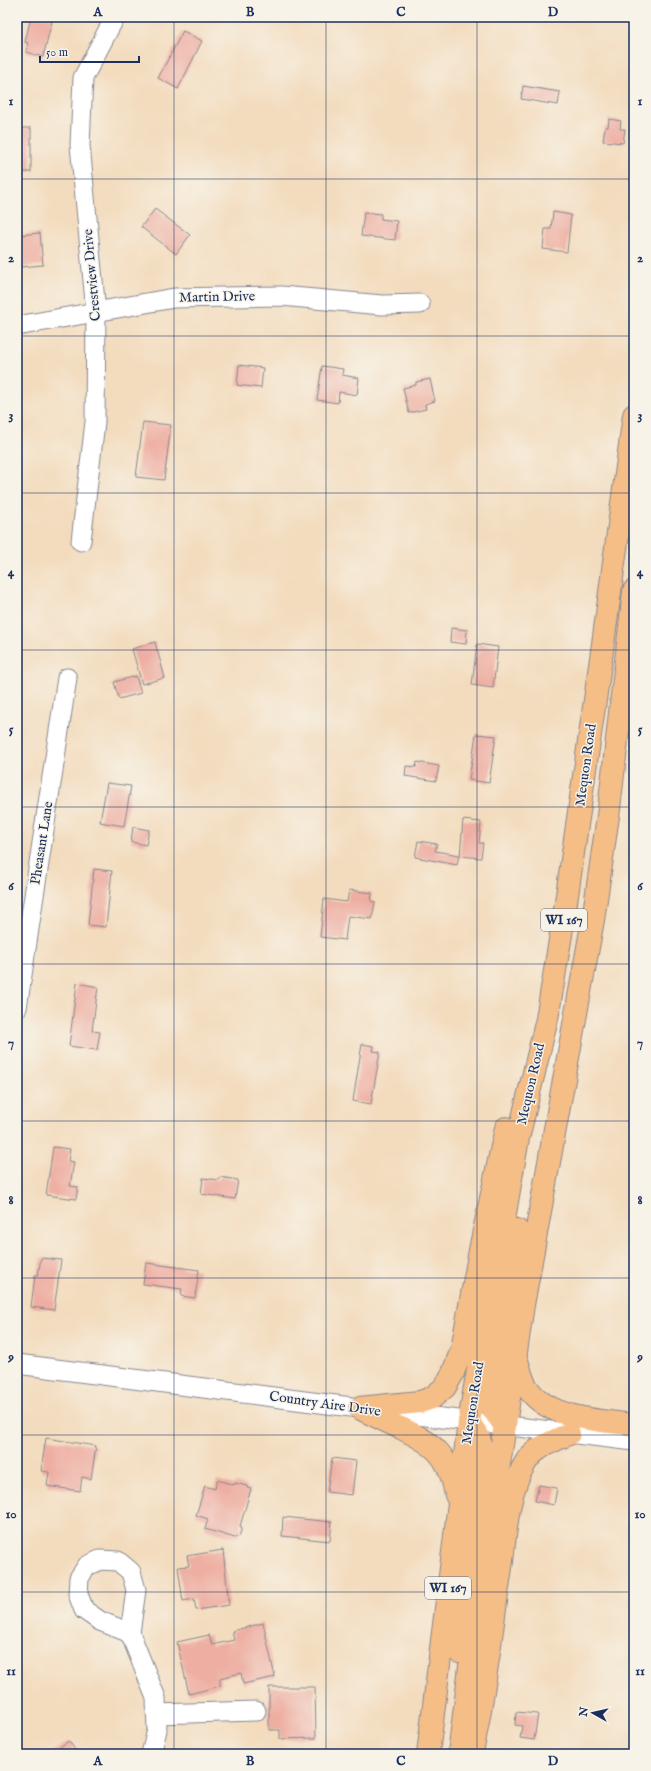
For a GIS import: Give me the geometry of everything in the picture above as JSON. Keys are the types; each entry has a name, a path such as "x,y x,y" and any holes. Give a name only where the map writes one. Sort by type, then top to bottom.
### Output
{"main road":[{"name":"Mequon Road","path":"428,1754 468,1422 517,1145 544,1031 564,916 634,415"},
{"name":"Mequon Road","path":"458,1754 477,1611 523,1305 593,920 609,809 634,591"},
{"path":"359,1408 420,1402 432,1398 445,1387 453,1373 462,1349 503,1136 526,1060 544,1031"},
{"path":"505,1426 492,1408 491,1393 516,1239 530,1137 529,1090"},
{"path":"515,1355 526,1385 544,1404 562,1413 634,1425"},
{"path":"359,1408 426,1440 438,1452 446,1463 453,1478 458,1510"},
{"path":"458,1754 456,1720 461,1609 482,1453 479,1437 468,1422"},
{"path":"472,1754 480,1714 506,1531 519,1475 527,1460 540,1448 569,1434"}],"street":[{"name":"Crestview Drive","path":"80,541 95,422 96,312 80,146 83,85 84,78 115,17"},
{"name":"Martin Drive","path":"17,326 174,298 281,296 382,305 420,304"},
{"name":"Pheasant Lane","path":"17,1008 67,678"},
{"name":"Country Aire Drive","path":"17,1364 468,1422 634,1441"},
{"path":"130,1633 156,1698 157,1730 151,1754"},
{"path":"156,1714 256,1711"}],"building":[{"path":"31,17 53,17 43,57 26,52 28,43 25,42"},
{"path":"183,31 202,41 178,89 158,78"},
{"path":"523,86 560,92 558,105 521,99"},
{"path":"609,119 621,121 620,129 625,129 623,143 603,141 605,127 608,127"},
{"path":"17,128 31,128 31,172 17,172"},
{"path":"155,209 190,235 176,254 141,227"},
{"path":"364,212 381,214 381,219 397,221 395,240 361,236"},
{"path":"553,212 571,215 567,252 543,249 545,229 551,229"},
{"path":"40,233 43,265 21,267 18,235"},
{"path":"239,365 263,368 261,388 237,385"},
{"path":"322,366 343,369 342,375 359,378 357,395 339,392 338,403 317,400"},
{"path":"430,379 435,401 425,404 426,409 409,413 403,388 416,385 416,382"},
{"path":"143,422 171,425 164,480 136,477"},
{"path":"451,628 467,630 466,644 450,642"},
{"path":"155,642 165,678 142,684 132,649"},
{"path":"477,644 498,647 493,688 472,685"},
{"path":"136,676 141,693 119,699 114,682"},
{"path":"476,734 496,736 489,783 469,780"},
{"path":"417,762 439,766 436,781 405,776 406,766 416,767"},
{"path":"107,783 131,786 124,826 100,822"},
{"path":"463,820 481,822 479,843 483,843 481,858 460,856"},
{"path":"133,827 149,830 146,845 131,842"},
{"path":"418,841 437,844 435,851 459,855 457,865 415,857"},
{"path":"94,869 112,871 106,927 88,925"},
{"path":"349,890 372,893 371,901 375,902 372,919 348,916 345,940 320,937 324,899 347,902"},
{"path":"77,983 98,987 92,1031 100,1032 97,1050 69,1046"},
{"path":"362,1044 374,1046 373,1051 380,1052 371,1104 353,1101"},
{"path":"53,1147 70,1149 68,1161 74,1162 70,1186 78,1187 76,1199 46,1195"},
{"path":"220,1177 238,1180 235,1199 201,1194 203,1178 219,1180"},
{"path":"41,1258 61,1260 54,1310 31,1307 35,1275 38,1275"},
{"path":"146,1263 199,1270 195,1298 181,1296 182,1289 143,1284"},
{"path":"46,1438 96,1446 91,1479 82,1477 80,1491 47,1486 49,1472 41,1471"},
{"path":"332,1458 356,1461 352,1495 327,1492"},
{"path":"217,1480 234,1485 235,1483 247,1486 247,1488 251,1489 240,1526 242,1527 239,1537 236,1536 235,1538 205,1529 208,1519 196,1515 205,1486 215,1489"},
{"path":"539,1485 557,1488 554,1505 535,1501"},
{"path":"283,1517 332,1522 330,1541 282,1536"},
{"path":"223,1550 229,1605 196,1610 194,1599 183,1601 178,1567 189,1566 187,1556"},
{"path":"263,1623 275,1677 243,1684 241,1673 220,1678 220,1686 189,1694 177,1642 209,1635 212,1645 234,1640 232,1631"},
{"path":"269,1687 315,1687 316,1738 280,1739 280,1730 269,1730"},
{"path":"516,1712 538,1714 534,1740 520,1738 522,1726 515,1725"},
{"path":"69,1741 78,1754 49,1754"}]}
